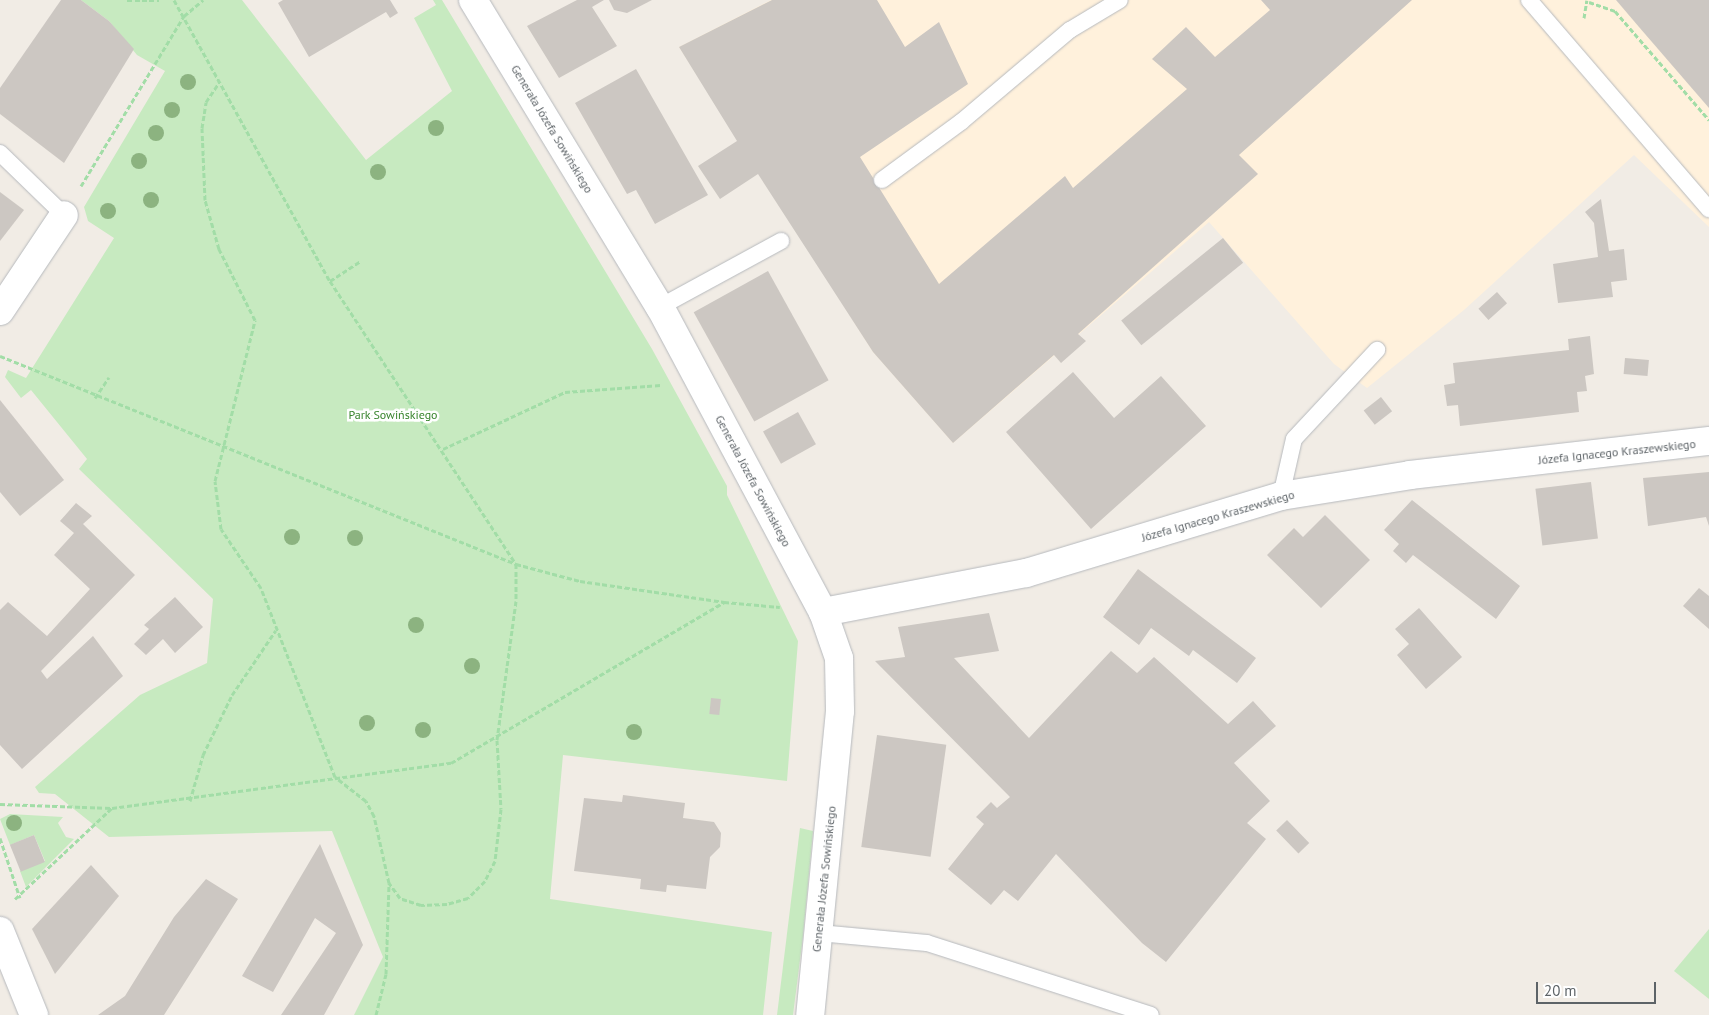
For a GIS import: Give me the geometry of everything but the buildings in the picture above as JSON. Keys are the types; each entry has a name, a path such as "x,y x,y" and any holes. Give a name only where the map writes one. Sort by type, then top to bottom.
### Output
{"street":[{"name":"Generała Józefa Sowińskiego","path":"473,0 660,307 823,612 839,658 840,711 810,1015"},
{"path":"0,311 64,214"},
{"name":"Józefa Ignacego Kraszewskiego","path":"823,612 1026,573 1281,496 1410,475 1709,441"},
{"path":"0,931 33,1014"}],"lane":[{"path":"882,180 961,122 1070,30 1120,0"},
{"path":"1529,0 1709,208"},
{"path":"0,154 64,214"},
{"path":"660,307 781,241"},
{"path":"1281,496 1294,439 1377,350"},
{"path":"819,933 927,944 1151,1015"}],"path":[{"path":"127,0 139,4 160,0"},
{"path":"174,0 330,281 443,449 516,564 516,601 497,740 501,809 495,861 485,881 468,898 421,905 400,898 389,883"},
{"path":"64,214 184,16 203,0"},
{"path":"1592,0 1589,2 1614,11 1709,120"},
{"path":"219,83 206,102 202,128 205,200 219,249 255,320 215,481 220,529 261,588 335,777 366,801 374,816 389,883 386,974 376,1015"},
{"path":"330,281 361,261"},
{"path":"0,356 95,398 516,564 580,581 724,602 823,612"},
{"path":"95,398 109,377"},
{"path":"443,449 565,392 700,383"},
{"path":"0,804 112,808 190,801 335,777 451,763 497,740 724,602"},
{"path":"190,801 203,755 232,695 277,630"},
{"path":"0,838 20,898 112,808"}],"shaded area":[{"path":"771,0 1709,0 1709,227 1634,155 1464,310 1367,388 1334,364 1209,222 953,443 873,352 679,47"}],"green space":[{"name":"Park Sowińskiego","path":"81,0 242,0 366,160 452,91 414,18 436,5 433,0 442,0 652,349 727,486 727,495 798,641 787,781 563,755 550,899 772,932 763,1015 354,1015 383,957 332,831 109,837 55,794 39,793 35,787 140,695 207,663 213,599 79,469 87,459 31,390 21,398 5,377 8,370 26,378 114,238 88,221 84,207 165,71 137,55 109,21"},
{"path":"10,814 63,817 58,823 66,837 74,839 26,887 20,871 45,861 34,835 10,845 0,819"},
{"path":"800,828 813,831 803,936 793,1015 777,1015"},
{"path":"1709,929 1709,999 1674,971"}]}
